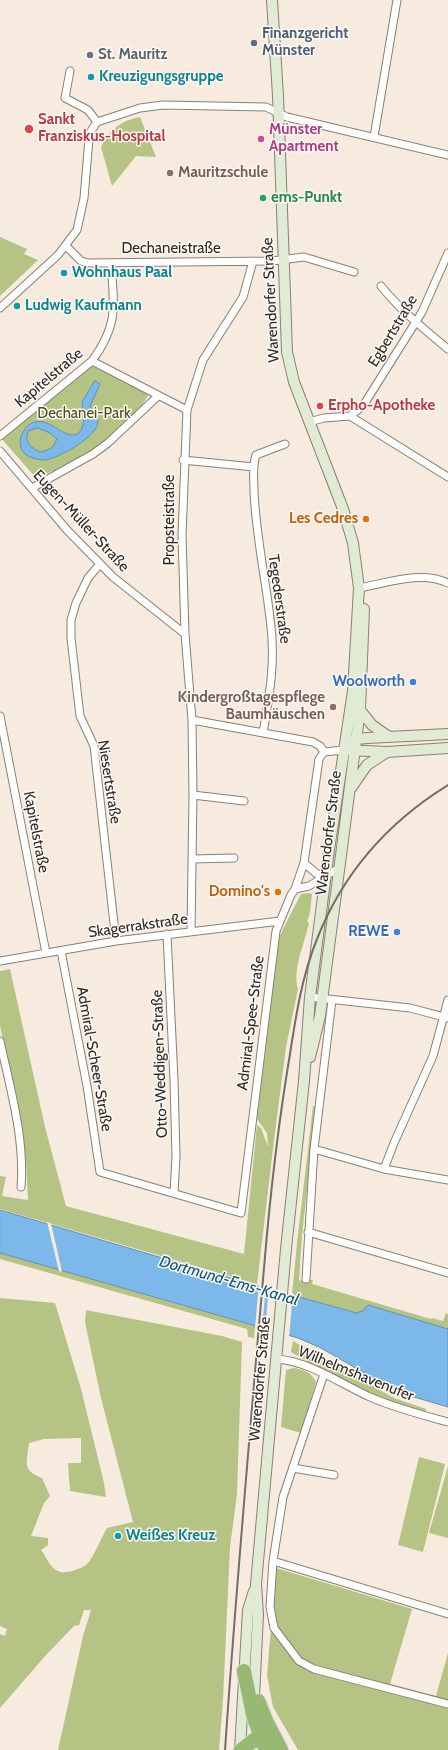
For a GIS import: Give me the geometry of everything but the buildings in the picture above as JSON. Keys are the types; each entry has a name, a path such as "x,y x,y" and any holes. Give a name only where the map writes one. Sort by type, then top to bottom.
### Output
{"highway":[{"path":"244,1671 258,1747"},
{"path":"254,1687 266,1721 258,1747"}],"main road":[{"name":"Warendorfer Straße","path":"253,1715 258,1615 256,1584 279,1338 282,1286 304,1081 310,997 325,876 353,685 359,588 353,544 343,509 294,382 287,352 272,0"},
{"name":"Warendorfer Straße","path":"304,1081 320,1016 327,1000 339,868 360,710 364,598 359,588"},
{"path":"360,710 372,725 389,737"},
{"path":"344,750 355,744 389,737 448,734"},
{"path":"355,744 386,752 448,748"},
{"path":"350,790 367,764 386,752"},
{"name":"Warendorfer Straße","path":"256,1584 248,1610 244,1671 258,1747"}],"street":[{"path":"374,137 397,0"},
{"path":"70,71 65,98 88,110 97,122"},
{"path":"0,308 66,246 80,224 89,140 91,131 97,122 140,108 163,105 266,107 287,117 448,154"},
{"name":"Dechaneistraße","path":"66,246 81,260 88,263 253,261 283,260 304,257 354,272"},
{"name":"Egbertstraße","path":"350,416 363,406 422,312 448,253"},
{"name":"Propsteistraße","path":"191,931 193,859 192,720 185,634 182,535 183,460 187,410 202,360 243,297 253,261"},
{"name":"Kapitelstraße","path":"0,436 92,360 102,348 112,326 114,308 111,263"},
{"path":"382,286 395,304 415,323 448,349"},
{"path":"92,360 187,410"},
{"path":"32,488 92,454 108,443 158,396"},
{"path":"309,422 324,418 350,416 448,477"},
{"path":"183,460 254,467 256,456 285,444"},
{"name":"Eugen-Müller-Straße","path":"0,451 67,530 113,577 185,634"},
{"name":"Tegederstraße","path":"254,467 255,511 274,657 272,683 263,733"},
{"name":"Niesertstraße","path":"100,564 88,578 76,603 71,620 70,638 80,716 94,746 116,941"},
{"path":"359,588 421,577 437,578 448,583"},
{"name":"Kapitelstraße","path":"0,716 46,954"},
{"path":"192,720 313,742 320,746 324,752"},
{"name":"Warendorfer Straße","path":"296,889 304,864 319,759 324,752 344,750"},
{"path":"193,795 244,801"},
{"path":"193,859 234,858"},
{"name":"Warendorfer Straße","path":"304,864 317,874 325,876"},
{"path":"296,889 309,886 339,868"},
{"name":"Admiral-Spee-Straße","path":"174,1193 241,1213 273,950 280,921 291,895 296,889"},
{"name":"Skagerrakstraße","path":"0,962 116,941 280,921"},
{"name":"Otto-Weddigen-Straße","path":"167,934 175,1103 176,1156 174,1193"},
{"name":"Admiral-Scheer-Straße","path":"61,951 87,1086 100,1172 174,1193"},
{"path":"310,997 410,1008 446,1017"},
{"name":"Warendorfer Straße","path":"306,1279 314,1149 327,1000"},
{"path":"384,1169 433,1056 446,1017 448,1000"},
{"path":"0,1041 13,1099 21,1155 21,1187"},
{"path":"314,1149 384,1169 448,1180"},
{"path":"308,1232 448,1273"},
{"name":"Wilhelmshavenufer","path":"277,1359 289,1360 324,1374 388,1404 448,1422"},
{"path":"324,1374 283,1497 273,1561 270,1607 271,1619 274,1628 299,1661 314,1669 448,1704"},
{"path":"293,1468 334,1475"},
{"path":"273,1561 448,1614"}],"green space":[{"path":"140,117 156,157 136,156 112,186 101,147 112,131 122,123 133,118"},
{"path":"0,237 27,249 24,254 38,260 0,296"},
{"name":"Dechanei-Park","path":"89,364 148,392 149,394 129,420 99,445 66,465 35,477 1,438"},
{"path":"301,894 312,894 310,913 307,921 309,923 298,965 298,989 286,1047 257,1284 0,1209 0,1176 6,1177 2,1196 28,1200 26,1159 0,1025 0,971 10,969 45,1127 66,1206 244,1254 257,1125 261,1128 268,1147 267,1133 257,1119 278,939"},
{"path":"313,1106 316,1106 302,1235 299,1280 307,1282 308,1279 313,1280 312,1284 431,1319 443,1321 446,1313 448,1314 448,1329 368,1305 364,1310 358,1313 292,1295"},
{"path":"0,1253 255,1326 254,1338 248,1337 247,1329 0,1259"},
{"path":"0,1298 55,1303 81,1389 104,1483 106,1497 70,1491 68,1463 81,1463 81,1438 44,1439 29,1443 27,1460 28,1468 35,1475 42,1478 50,1496 44,1503 31,1536 48,1538 48,1545 41,1550 52,1567 61,1572 73,1571 87,1564 107,1528 133,1522 101,1398 85,1322 86,1310 222,1336 242,1342 237,1494 230,1547 223,1700 219,1750 58,1750 83,1636 91,1610 84,1610 79,1625 74,1626 46,1655 0,1708 0,1634 5,1636 7,1629 0,1626"},
{"path":"293,1341 394,1398 426,1409 426,1411 422,1412 389,1403 336,1378 291,1352"},
{"path":"294,1368 307,1372 316,1382 301,1433 281,1427 286,1370"},
{"path":"419,1457 445,1464 423,1552 398,1545"},
{"path":"448,1466 448,1538 429,1533"},
{"path":"276,1568 412,1609 390,1684 436,1696 448,1653 448,1750 298,1750 273,1707 267,1675"}],"water":[{"path":"95,381 100,384 90,406 97,417 98,422 96,428 84,440 68,451 45,460 32,458 23,452 20,439 25,428 28,425 38,421 44,422 67,434 78,434 83,426 84,415 82,402","holes":["38,428 50,433 57,439 52,448 42,452 35,450 27,438 29,431"]},
{"name":"Dortmund-Ems-Kanal","path":"0,1210 237,1280 357,1313 364,1310 368,1305 448,1329 448,1407 397,1392 321,1348 298,1338 0,1253"}],"pier":[{"path":"47,1222 51,1223 62,1272 59,1271"},
{"path":"259,1283 266,1285 262,1330 255,1328"},
{"path":"269,1286 293,1293 289,1338 265,1331"}],"railway":[{"path":"225,1750 243,1509 269,1214 282,1107 303,981 317,939 328,915 340,892 354,871 370,851 406,815 448,785"}],"place":[{"name":"Finanzgericht Münster","path":"254,43"},
{"name":"St. Mauritz","path":"90,55"},
{"name":"Kreuzigungsgruppe","path":"91,77"},
{"name":"Sankt Franziskus-Hospital","path":"29,129"},
{"name":"Münster Apartment","path":"261,139"},
{"name":"Mauritzschule","path":"170,173"},
{"name":"ems-Punkt","path":"263,198"},
{"name":"Wohnhaus Paal","path":"64,273"},
{"name":"Ludwig Kaufmann","path":"17,306"},
{"name":"Erpho-Apotheke","path":"320,406"},
{"name":"Les Cedres","path":"366,519"},
{"name":"Woolworth","path":"413,682"},
{"name":"Kindergroßtagespflege Baumhäuschen","path":"333,707"},
{"name":"Domino's","path":"278,892"},
{"name":"REWE","path":"397,932"},
{"name":"Weißes Kreuz","path":"118,1536"}]}
